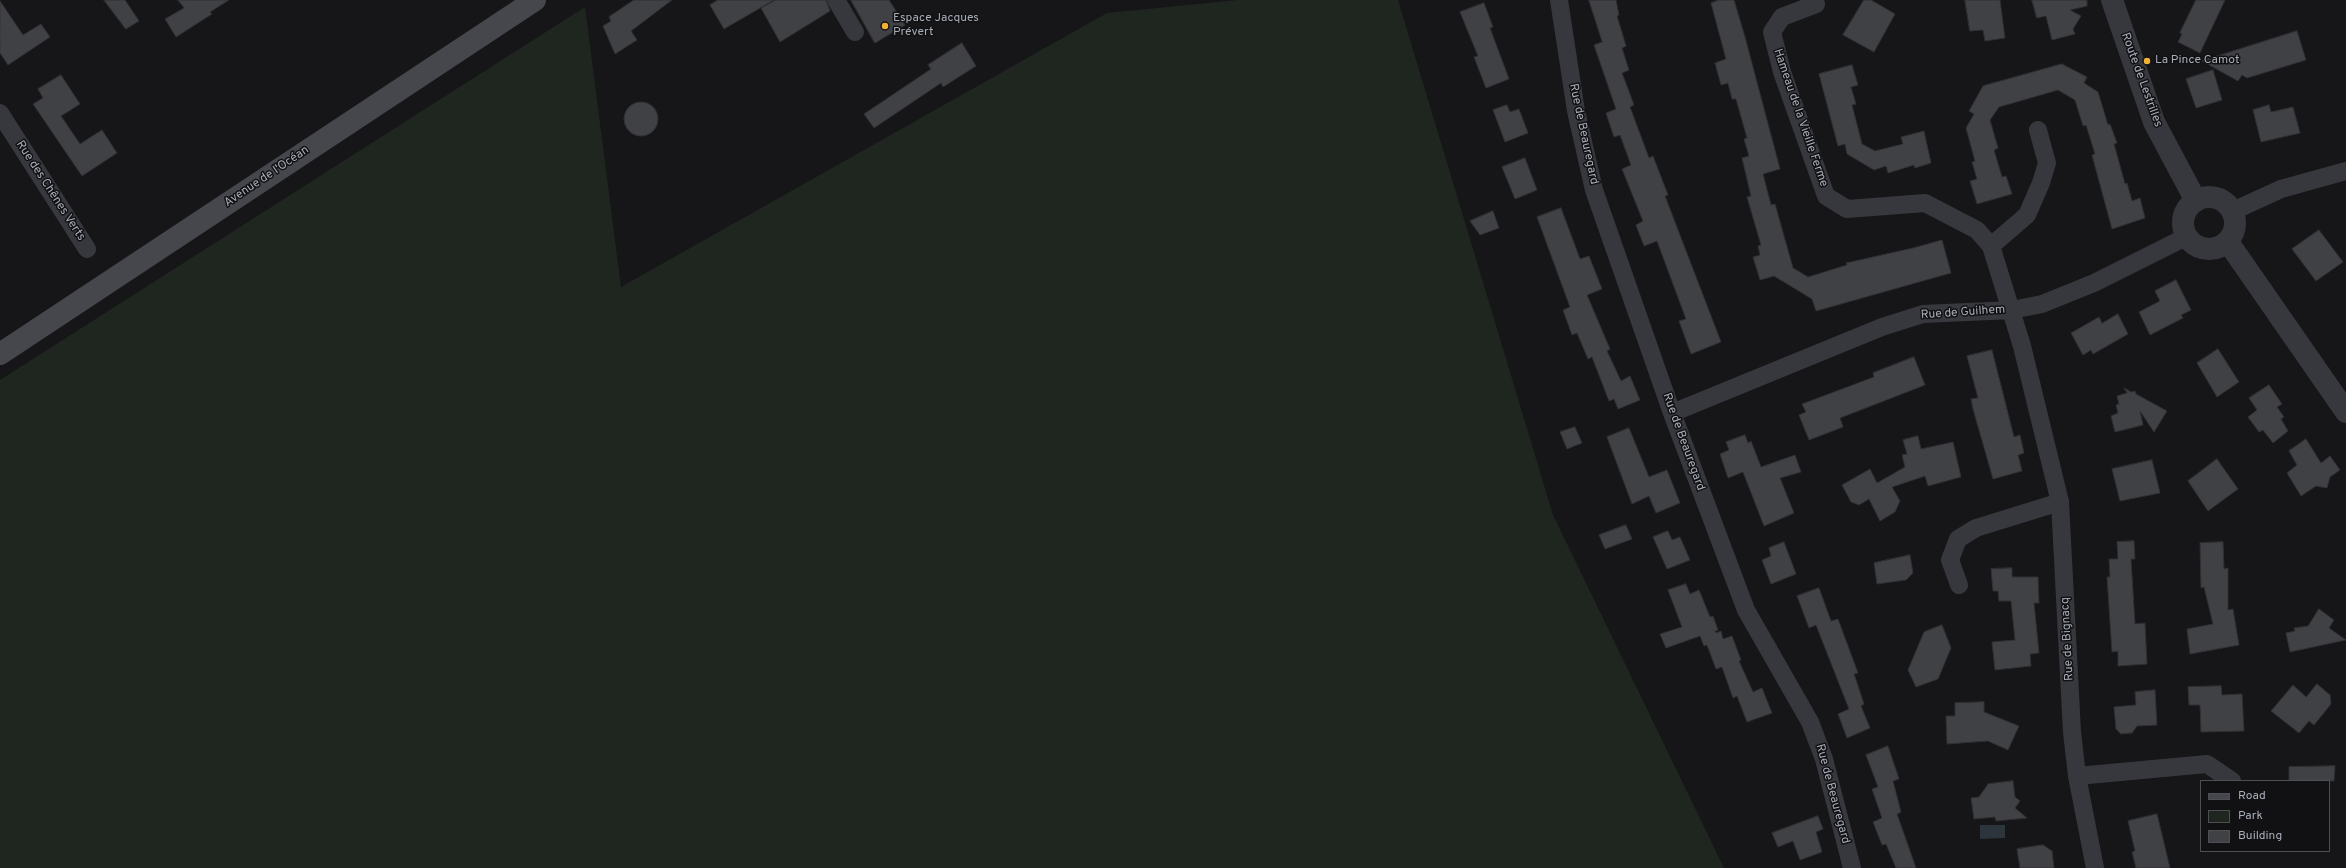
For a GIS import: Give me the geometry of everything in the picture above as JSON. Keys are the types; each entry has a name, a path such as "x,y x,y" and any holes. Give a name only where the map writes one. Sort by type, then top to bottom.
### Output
{"main road":[{"name":"Avenue de l'Océan","path":"0,354 535,0"}],"street":[{"path":"836,0 855,32"},
{"name":"Rue de Beauregard","path":"1559,0 1576,111 1594,190 1672,413 1746,610 1810,722 1824,759 1852,868"},
{"name":"Route de Lestrilles","path":"2112,0 2154,122 2196,200"},
{"name":"Hameau de la Vieille Ferme","path":"1816,4 1782,17 1772,32 1782,72 1826,196 1847,209 1925,203 1977,230 1992,246 2012,310"},
{"name":"Rue des Chênes Verts","path":"0,113 87,249"},
{"path":"1992,246 2027,215 2041,183 2047,163 2038,130"},
{"path":"2233,211 2281,189 2346,171"},
{"path":"2212,197 2227,204 2233,211 2236,224 2235,230 2228,242 2220,248 2211,250 2193,244 2186,237 2183,229 2185,213 2196,200 2212,197"},
{"name":"Rue de Guilhem","path":"1672,413 1882,327 1923,314 2012,310 2042,304 2094,282 2186,237"},
{"path":"2228,242 2346,412"},
{"name":"Rue de Bignacq","path":"2012,310 2060,502 2072,732 2077,776 2095,868"},
{"path":"1959,585 1950,560 1958,539 1976,528 2060,502"},
{"path":"2077,776 2207,764 2231,780"}],"green space":[{"path":"1238,0 1398,0 1553,515 1724,868 0,868 0,380 585,7 621,287 1107,13"}],"shaded area":[{"path":"1980,825 2005,825 2005,838 1980,839"}],"building":[{"path":"104,0 125,0 139,21 126,29"},
{"path":"178,0 229,0 210,12 212,14 176,37 165,19 184,8"},
{"path":"634,0 672,0 631,31 637,40 615,54 603,26 611,21 609,17"},
{"path":"718,0 774,0 724,29 710,5"},
{"path":"776,0 826,0 830,11 780,42 761,8"},
{"path":"851,0 889,0 905,25 875,43"},
{"path":"1589,0 1616,0 1619,15 1617,16 1626,46 1622,48 1629,70 1622,73 1634,105 1630,107 1649,158 1653,156 1668,195 1665,196 1721,342 1691,354 1679,321 1686,319 1657,241 1644,246 1636,225 1643,221 1622,169 1631,165 1620,135 1614,137 1606,113 1616,109 1594,45 1602,42"},
{"path":"1719,0 1734,0 1745,37 1780,169 1763,174 1771,205 1775,204 1793,268 1808,277 1847,265 1846,263 1942,240 1951,273 1816,311 1812,299 1774,276 1760,280 1753,257 1760,255 1758,246 1761,245 1747,197 1751,196 1742,158 1749,156 1744,139 1747,138 1736,99 1732,99 1728,83 1721,85 1715,63 1726,59 1711,3"},
{"path":"1864,0 1871,0 1895,14 1874,52 1843,35"},
{"path":"1965,0 2000,0 2005,38 1985,41 1983,30 1970,31"},
{"path":"2032,0 2087,0 2087,6 2070,10 2081,16 2073,29 2075,34 2052,40 2046,16 2037,18"},
{"path":"2196,0 2225,0 2200,53 2178,42 2182,34 2180,33"},
{"path":"0,1 23,35 41,24 50,37 8,65 0,53"},
{"path":"1484,3 1493,27 1490,28 1509,79 1486,88 1474,57 1478,56 1460,12"},
{"path":"2297,31 2306,60 2247,78 2242,75 2238,81 2202,61"},
{"path":"962,43 976,66 943,87 941,83 874,128 864,114 931,69 928,65"},
{"path":"2062,64 2087,77 2084,83 2098,92 2108,125 2110,124 2117,143 2114,144 2125,184 2127,183 2132,201 2140,198 2145,218 2112,229 2092,155 2095,154 2086,125 2083,126 2075,100 2058,90 1999,107 1990,120 1998,148 1994,150 2002,177 2006,176 2012,194 1977,204 1970,181 1977,179 1972,162 1975,161 1966,128 1974,114 1969,111 1983,86"},
{"path":"1852,65 1858,85 1851,87 1856,104 1852,105 1862,144 1875,151 1903,144 1901,137 1924,131 1931,163 1915,168 1914,165 1888,173 1886,166 1874,170 1847,154 1845,144 1838,146 1819,74"},
{"path":"2213,70 2222,100 2196,108 2186,79"},
{"path":"61,75 80,104 61,116 80,144 102,130 117,153 82,176 33,104 43,98 38,89"},
{"path":"641,102 653,107 658,119 653,131 641,136 629,131 624,119 629,107"},
{"path":"1507,105 1510,112 1519,109 1528,133 1505,142 1493,110"},
{"path":"2269,105 2271,112 2293,107 2300,133 2261,142 2253,110"},
{"path":"1525,158 1537,190 1515,199 1502,167"},
{"path":"1561,208 1580,259 1589,256 1602,289 1587,295 1610,349 1607,351 1621,381 1630,376 1640,400 1618,409 1614,399 1609,401 1592,357 1588,359 1577,333 1572,335 1563,310 1570,307 1537,217"},
{"path":"1493,211 1499,228 1480,235 1470,221"},
{"path":"2319,230 2343,262 2316,281 2292,249"},
{"path":"2176,280 2191,310 2181,315 2183,318 2150,335 2139,312 2160,301 2155,291"},
{"path":"2118,314 2128,334 2093,354 2091,350 2083,355 2071,333 2099,317 2102,323"},
{"path":"2218,349 2239,382 2217,397 2197,363"},
{"path":"1992,350 2014,437 2020,435 2024,453 2018,455 2022,471 1993,479 1973,409 1971,399 1978,398 1967,356"},
{"path":"1914,357 1925,385 1840,418 1843,427 1809,440 1799,415 1806,412 1802,404 1874,377 1873,373"},
{"path":"2269,385 2282,404 2277,407 2284,417 2281,419 2288,431 2273,443 2263,430 2259,432 2248,417 2257,410 2249,398"},
{"path":"2124,388 2131,392 2135,391 2136,394 2167,411 2154,432 2140,411 2143,425 2115,432 2111,416 2118,413 2116,405 2119,404 2117,396 2127,393"},
{"path":"1575,427 1582,443 1567,449 1560,432"},
{"path":"1629,428 1649,477 1667,470 1680,503 1656,513 1649,496 1632,504 1607,437"},
{"path":"1745,435 1748,443 1751,441 1761,467 1795,455 1801,472 1780,478 1794,513 1764,526 1743,472 1728,478 1720,454 1729,450 1726,442"},
{"path":"1918,436 1921,449 1953,442 1961,477 1928,486 1925,476 1892,487 1900,501 1895,512 1880,521 1869,499 1859,505 1851,502 1842,485 1870,469 1877,483 1905,467 1902,455 1907,454 1903,440"},
{"path":"2306,439 2321,463 2330,456 2340,470 2330,477 2327,488 2316,486 2301,496 2287,473 2297,465 2289,451"},
{"path":"2217,459 2238,489 2208,511 2188,481"},
{"path":"2152,460 2160,493 2120,501 2112,469"},
{"path":"1626,525 1632,539 1605,549 1599,535"},
{"path":"1668,531 1672,540 1680,537 1690,560 1667,569 1653,537"},
{"path":"2134,541 2135,559 2131,559 2135,624 2145,623 2147,664 2118,666 2118,651 2112,652 2107,577 2110,577 2109,559 2118,559 2117,542"},
{"path":"1784,542 1796,574 1771,584 1762,560 1771,556 1769,548"},
{"path":"2223,542 2224,569 2228,568 2228,610 2233,609 2239,645 2190,654 2187,629 2213,624 2204,587 2201,588 2200,543"},
{"path":"1910,555 1913,573 1906,580 1877,584 1874,563"},
{"path":"2012,568 2012,577 2038,577 2039,603 2034,603 2039,653 2030,654 2031,666 1995,670 1992,642 2015,640 2011,601 1999,601 1998,591 1993,591 1991,569"},
{"path":"1686,584 1690,594 1699,590 1710,617 1713,616 1718,630 1715,631 1716,633 1721,631 1723,639 1732,636 1741,660 1739,661 1753,692 1762,688 1772,713 1747,722 1737,696 1733,698 1722,667 1716,669 1707,645 1704,646 1700,636 1666,648 1660,634 1682,627 1668,590"},
{"path":"1819,588 1831,621 1838,619 1858,673 1854,674 1864,704 1861,706 1870,728 1847,738 1838,714 1849,709 1816,625 1809,628 1797,596"},
{"path":"2319,609 2334,620 2329,628 2346,640 2290,652 2286,633 2295,631 2294,628 2308,626"},
{"path":"1942,625 1951,648 1938,679 1916,687 1908,670 1924,632"},
{"path":"2317,684 2330,695 2331,704 2314,725 2309,721 2299,733 2271,711 2293,685 2306,697"},
{"path":"2221,686 2222,695 2242,694 2244,731 2201,732 2200,705 2189,705 2188,687"},
{"path":"2155,690 2157,725 2137,726 2132,733 2121,734 2116,729 2114,707 2136,705 2135,692"},
{"path":"1984,702 1984,712 2019,726 2008,750 1988,741 1947,744 1946,716 1955,716 1955,703"},
{"path":"1888,746 1899,779 1893,781 1901,812 1897,814 1916,868 1896,868 1886,844 1882,845 1873,822 1882,818 1872,789 1878,787 1866,755"},
{"path":"2335,766 2334,781 2289,780 2289,767"},
{"path":"2013,781 2015,797 2020,801 2015,808 2027,818 1996,821 1995,817 1974,819 1971,798 1979,797 1988,784"},
{"path":"2157,814 2170,868 2136,868 2132,852 2135,851 2128,821"},
{"path":"1818,816 1823,829 1816,832 1822,852 1800,860 1793,841 1778,847 1772,833"},
{"path":"2043,845 2052,851 2054,868 2020,868 2017,849"}],"place":[{"name":"Espace Jacques Prévert","path":"885,26"},
{"name":"La Pince Camot","path":"2147,61"}]}
